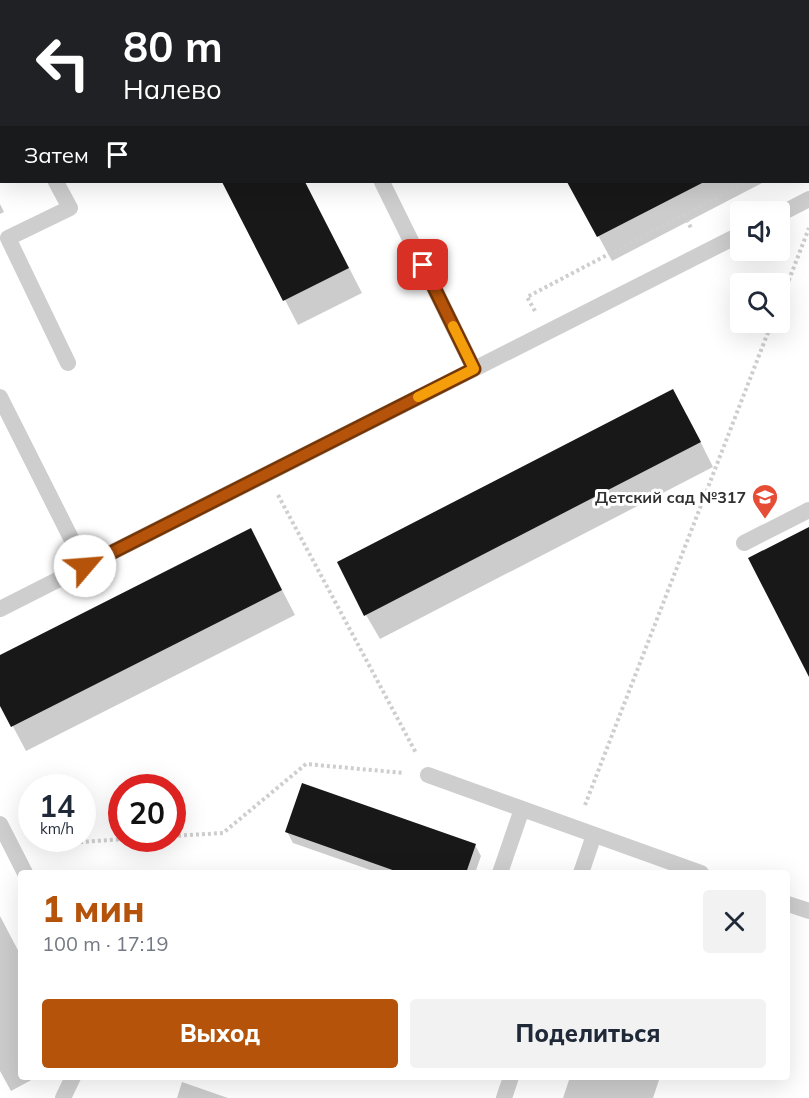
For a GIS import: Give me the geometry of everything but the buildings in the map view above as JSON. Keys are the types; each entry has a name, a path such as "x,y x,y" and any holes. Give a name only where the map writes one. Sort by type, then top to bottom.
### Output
{"lane":[{"path":"57,183 70,208 8,238 68,363"},
{"path":"382,183 474,369"},
{"path":"790,209 809,199"},
{"path":"0,609 730,240"},
{"path":"0,397 85,566"},
{"path":"744,543 809,510"},
{"path":"428,775 693,870"},
{"path":"501,870 522,808"},
{"path":"0,824 22,870"},
{"path":"582,870 594,835"},
{"path":"790,905 809,911"},
{"path":"63,1098 72,1080"},
{"path":"504,1098 511,1080"}],"path":[{"path":"527,297 744,183"},
{"path":"790,277 809,228"},
{"path":"576,828 768,333"},
{"path":"267,474 428,775"},
{"path":"186,835 223,833 306,764 428,775"},
{"path":"11,847 108,840"}],"slow traffic":[{"path":"418,397 474,369 453,326"}],"place":[{"name":"Детский сад №317","path":"765,520"}],"route":[{"path":"85,566 474,369 423,265"}]}
